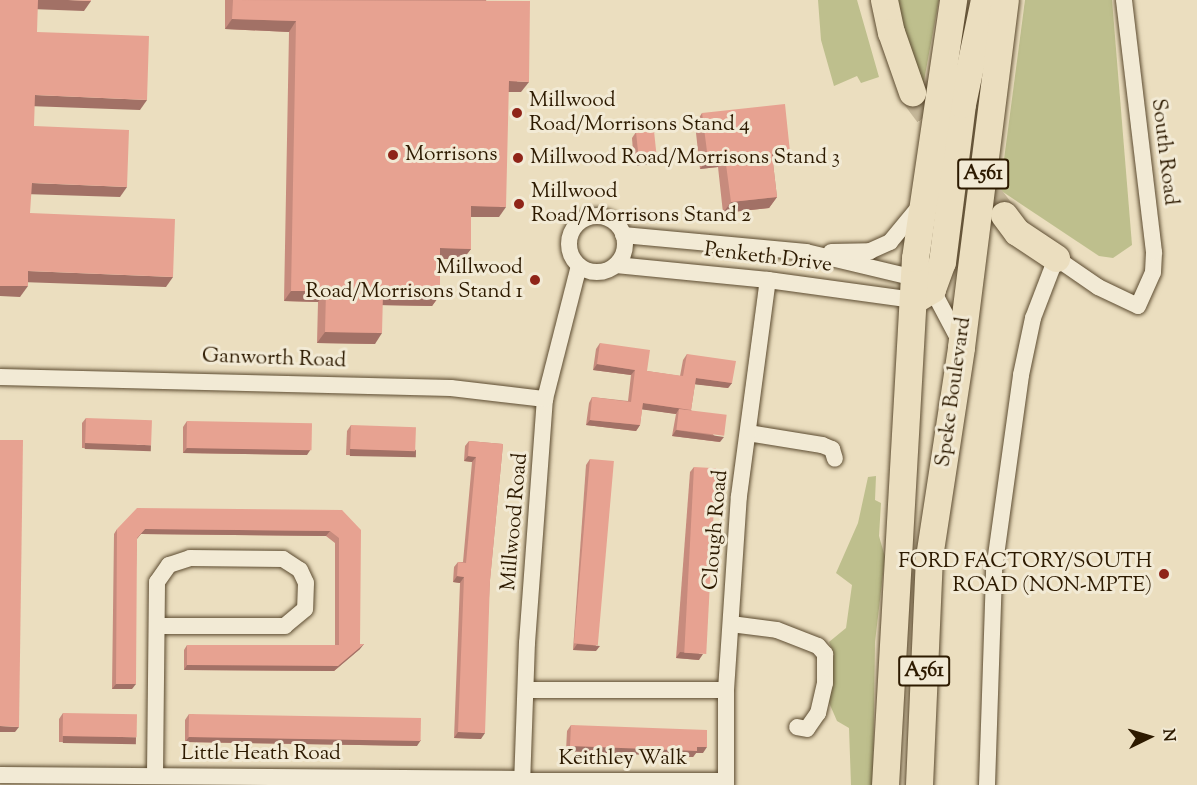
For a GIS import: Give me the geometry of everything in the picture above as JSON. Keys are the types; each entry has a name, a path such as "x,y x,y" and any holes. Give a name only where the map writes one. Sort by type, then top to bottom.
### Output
{"highway":[{"path":"884,0 891,32 912,93"},
{"name":"Speke Boulevard","path":"885,785 920,289 923,201 953,0"},
{"name":"A561","path":"920,289 942,262 962,104 984,0"},
{"name":"Speke Boulevard","path":"920,785 929,557 961,347 1005,0"},
{"path":"1004,215 1017,232 1056,258"}],"street":[{"name":"South Road","path":"1056,258 1098,287 1138,306 1153,272 1154,252 1124,0"},
{"name":"Penketh Drive","path":"623,235 806,252 870,251 890,242 923,201"},
{"path":"579,266 568,243 576,225 584,219 602,217 610,220 623,235 623,254 616,265"},
{"name":"Penketh Drive","path":"806,252 920,289"},
{"path":"987,785 991,617 1001,515 1026,345 1056,258"},
{"name":"Penketh Drive","path":"579,266 598,273 616,265 768,279 920,289"},
{"name":"Millwood Road","path":"521,782 545,399 579,266"},
{"name":"Clough Road","path":"725,782 726,690 731,624 748,433 768,279"},
{"path":"920,289 948,314 961,347"},
{"name":"Ganworth Road","path":"0,377 451,388 545,399"},
{"path":"748,433 822,445 832,448 835,459"},
{"path":"155,775 157,582 169,566 190,558 283,559 300,570 306,583 305,609 285,626 157,626"},
{"path":"731,624 777,630 818,646 825,654 825,683 818,713 807,729 797,727"},
{"path":"526,690 726,690"},
{"name":"Little Heath Road","path":"0,775 155,775 521,782"},
{"name":"Keithley Walk","path":"521,782 725,782"}],"green space":[{"path":"818,0 857,0 879,77 861,83 857,76 834,86 821,40"},
{"path":"894,0 939,0 923,86"},
{"path":"1025,0 1112,0 1132,245 1113,258 1099,256 1000,190"},
{"path":"876,476 875,500 881,503 879,536 885,557 875,642 873,785 851,785 849,728 837,721 827,698 834,655 829,642 846,628 852,585 836,573 858,523 868,477"}],"building":[{"path":"0,0 38,0 37,32 149,36 147,100 35,95 34,126 129,130 127,187 32,183 30,213 175,219 173,277 28,271 28,286 0,286"},
{"name":"Morrisons","path":"233,0 530,1 529,82 509,81 506,207 471,206 471,249 440,248 440,295 383,294 382,333 325,332 326,291 291,291 296,21 232,19"},
{"path":"785,104 790,152 772,154 777,197 731,202 725,157 708,159 702,113"},
{"path":"654,131 657,159 639,161 636,133"},
{"path":"600,343 650,350 647,371 683,376 687,354 736,361 732,383 696,378 691,410 643,403 640,425 590,420 592,397 631,402 635,370 597,364"},
{"path":"679,409 727,415 724,436 676,430"},
{"path":"86,418 152,420 151,445 85,443"},
{"path":"187,421 312,423 312,450 187,448"},
{"path":"351,425 416,427 415,451 350,449"},
{"path":"0,440 23,440 19,727 0,726"},
{"path":"469,441 503,444 490,580 485,733 458,732 464,577 457,576 458,562 466,563 476,457 468,456"},
{"path":"590,459 614,461 598,645 574,643"},
{"path":"694,467 716,468 706,654 684,653"},
{"path":"137,508 342,510 361,530 360,644 364,644 338,666 187,665 187,645 339,645 339,538 330,531 145,529 137,538 136,684 116,684 117,529"},
{"path":"63,713 137,714 137,737 63,736"},
{"path":"189,714 421,718 421,741 189,737"},
{"path":"571,725 707,730 707,747 697,747 697,751 570,746"}],"tunnel":[{"path":"912,92 1004,215"}],"place":[{"name":"Millwood Road/Morrisons Stand 4","path":"517,113"},
{"name":"Morrisons","path":"393,155"},
{"name":"Millwood Road/Morrisons Stand 3","path":"518,158"},
{"name":"Millwood Road/Morrisons Stand 2","path":"519,204"},
{"name":"Millwood Road/Morrisons Stand 1","path":"535,280"},
{"name":"FORD FACTORY/SOUTH ROAD (NON-MPTE)","path":"1164,574"}]}
